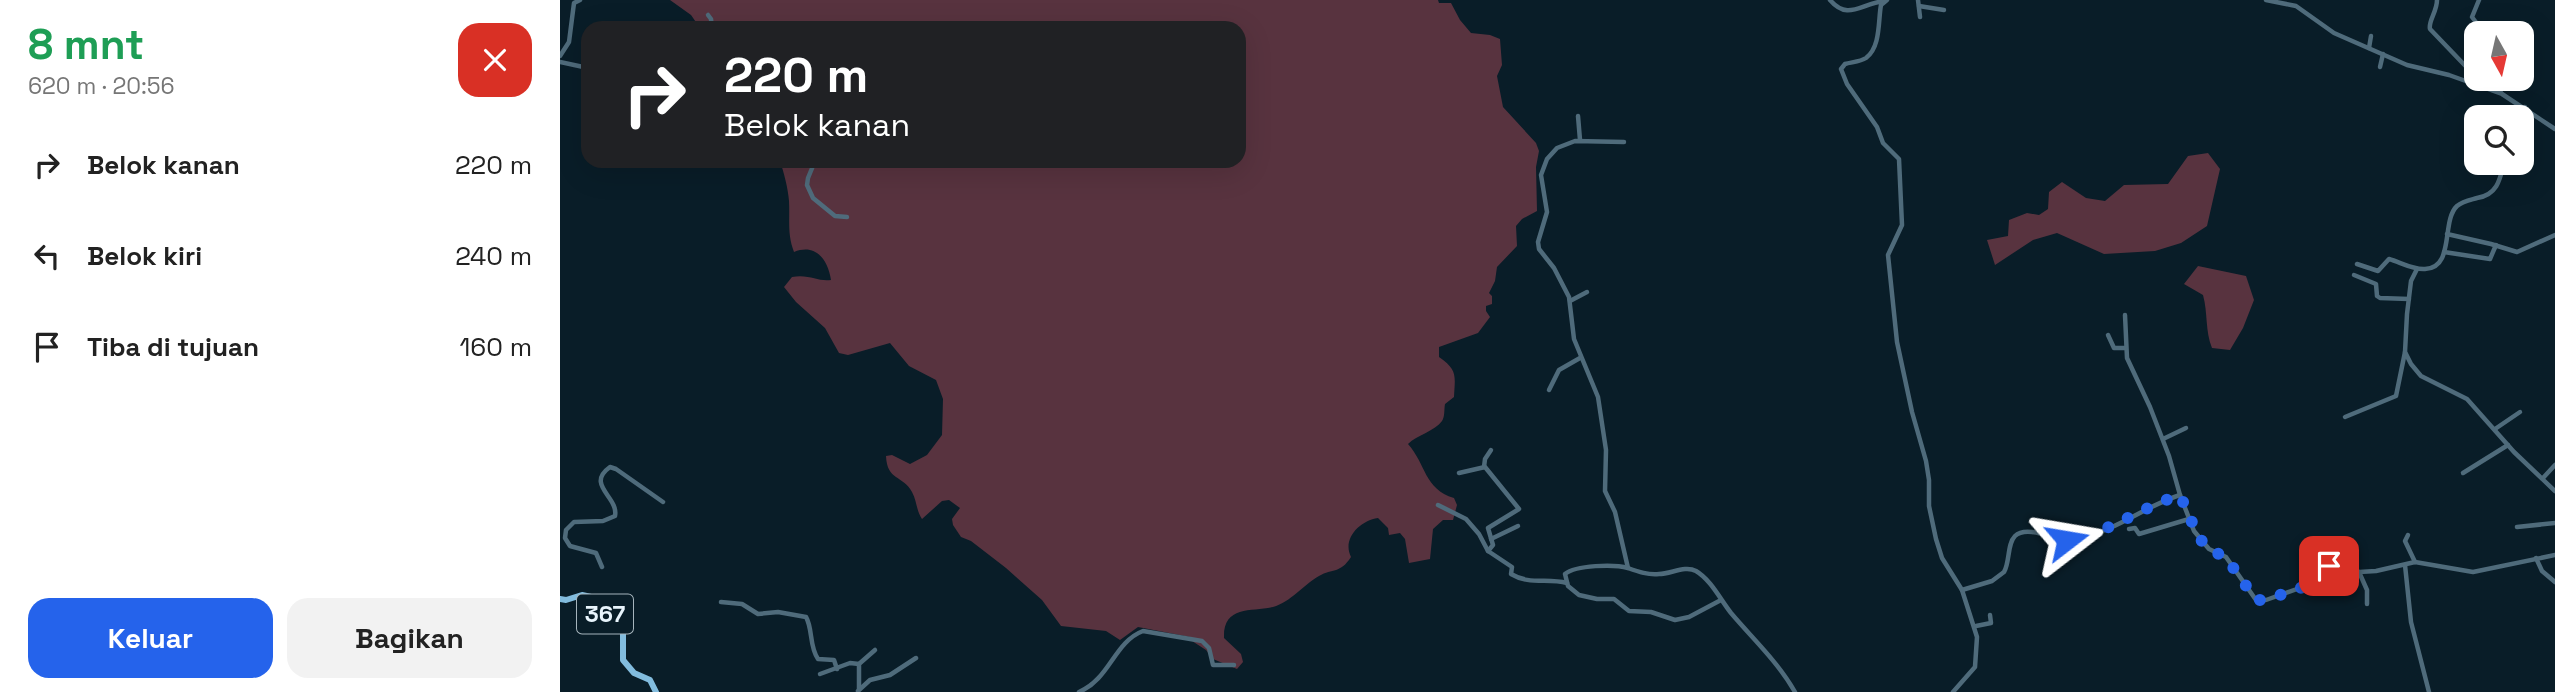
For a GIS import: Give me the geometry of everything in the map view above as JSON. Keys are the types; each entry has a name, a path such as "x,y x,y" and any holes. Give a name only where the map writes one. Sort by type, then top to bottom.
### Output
{"main road":[{"name":"367","path":"560,599 586,595 596,600 608,618 623,632 623,660 636,674 650,680 656,692"}],"street":[{"path":"560,56 569,42 574,3 580,0"},
{"path":"1830,0 1839,10 1846,12 1886,1"},
{"path":"2266,0 2296,6 2334,33 2407,65 2464,80"},
{"path":"2437,0 2436,13 2429,24 2430,30 2464,65"},
{"path":"2474,21 2472,18 2479,0"},
{"path":"1886,1 1881,5 1878,35 1871,52 1864,59 1844,64 1842,69 1847,84 1877,127 1883,143 1899,158 1902,225 1888,255 1897,342 1926,461 1930,488 1929,506 1936,539 1942,558 1962,590 1975,626 1978,650 1975,667 1953,692"},
{"path":"1920,17 1918,3 1944,9"},
{"path":"708,15 711,21"},
{"path":"2369,48 2371,36"},
{"path":"2380,66 2383,54"},
{"path":"560,62 581,66"},
{"path":"2493,91 2521,105"},
{"path":"2534,113 2555,128"},
{"path":"1578,116 1580,140"},
{"path":"1624,142 1580,140 1561,145 1554,151 1544,163 1541,175 1547,212 1538,245 1554,268 1570,301 1574,339 1598,397 1606,450 1606,494 1615,512 1628,568"},
{"path":"812,168 807,185 813,198 835,216 847,217"},
{"path":"2357,264 2378,271 2389,259 2417,269 2435,266 2444,252 2450,219 2456,207 2493,192 2501,175"},
{"path":"2447,234 2519,252 2555,235"},
{"path":"2444,252 2490,259 2496,245"},
{"path":"2345,417 2396,396 2405,352 2411,281 2417,269"},
{"path":"2354,275 2375,284 2377,296 2380,298 2409,299"},
{"path":"1570,301 1587,292"},
{"path":"2125,315 2125,348 2132,371 2163,439 2189,519 2202,542 2213,552 2225,556 2254,598 2259,601 2317,582 2329,566 2360,572 2415,562 2473,572 2555,555"},
{"path":"2108,335 2115,348 2125,348"},
{"path":"2405,352 2421,376 2462,396 2555,491"},
{"path":"1549,390 1559,370 1580,358"},
{"path":"2495,429 2520,412"},
{"path":"2163,439 2186,428"},
{"path":"2463,473 2508,445"},
{"path":"1488,551 1492,547 1492,539 1488,528 1519,509 1484,467 1484,460 1491,450"},
{"path":"2543,478 2555,465"},
{"path":"602,567 596,553 570,546 565,538 566,530 574,522 603,521 615,516 615,506 602,488 602,474 610,467 616,469 663,502"},
{"path":"1459,472 1484,467"},
{"path":"1962,590 1992,581 2004,572 2014,538 2019,534 2045,534 2064,540 2091,536 2117,526 2152,505 2180,495"},
{"path":"1438,505 1466,519 1478,532 1488,551 1512,567 1511,574 1518,579 1528,582 1550,580 1567,583"},
{"path":"2129,529 2135,527 2139,534 2189,519"},
{"path":"2517,527 2555,523"},
{"path":"1492,539 1518,526"},
{"path":"2407,535 2405,541 2415,562"},
{"path":"2536,558 2542,571 2555,582"},
{"path":"2405,565 2411,622 2429,692"},
{"path":"1721,600 1689,617 1675,620 1651,612 1629,611 1616,599 1582,596 1572,590 1565,573 1573,569 1596,566 1628,568 1637,573 1658,574 1693,570 1705,579 1777,665 1795,692"},
{"path":"2360,572 2367,590 2367,604"},
{"path":"721,602 742,604 758,614 778,612 806,617 816,658 834,660 837,669"},
{"path":"1975,626 1991,623 1990,615"},
{"path":"1079,692 1099,680 1125,643 1143,631 1202,641 1207,645 1213,665 1234,664"},
{"path":"859,664 875,650"},
{"path":"857,691 870,680 890,675 916,657"},
{"path":"820,674 852,662 859,664"},
{"path":"857,691 860,681 859,664"}],"shaded area":[{"path":"670,0 1438,0 1439,3 1451,3 1471,33 1500,39 1502,65 1497,76 1503,107 1536,143 1539,151 1536,167 1537,211 1522,219 1516,226 1517,246 1497,267 1495,281 1489,293 1492,296 1492,304 1486,306 1490,317 1478,333 1439,347 1439,357 1450,366 1454,374 1454,397 1445,404 1442,421 1408,444 1431,482 1444,494 1454,498 1457,505 1453,520 1443,520 1433,529 1430,559 1409,563 1405,539 1400,533 1389,535 1388,528 1378,518 1364,523 1351,538 1351,557 1343,566 1319,576 1279,605 1240,612 1228,620 1224,638 1241,654 1243,662 1237,669 1213,659 1190,637 1138,627 1120,640 1106,631 1061,626 1042,600 1006,568 971,541 961,537 952,519 960,508 949,500 942,501 922,519 912,492 889,470 886,456 892,455 910,464 927,455 942,435 943,399 936,380 909,366 890,343 848,355 839,353 825,328 796,302 784,287 792,277 831,280 820,255 809,250 794,252 790,233 788,191 782,168 1246,168 1246,21 695,21"},
{"path":"2208,153 2220,169 2207,226 2181,243 2155,251 2104,254 2057,233 2033,240 1995,265 1987,240 2008,236 2009,220 2027,213 2039,215 2048,209 2049,192 2062,182 2086,198 2105,201 2124,185 2168,184 2188,156"},
{"path":"2198,266 2246,276 2254,300 2243,328 2230,350 2212,348 2203,295 2184,284"}],"route":[{"path":"2067,540 2091,536 2117,526 2160,501 2180,495 2199,538 2213,552 2225,556 2256,600 2266,600 2317,582 2329,566"}]}
